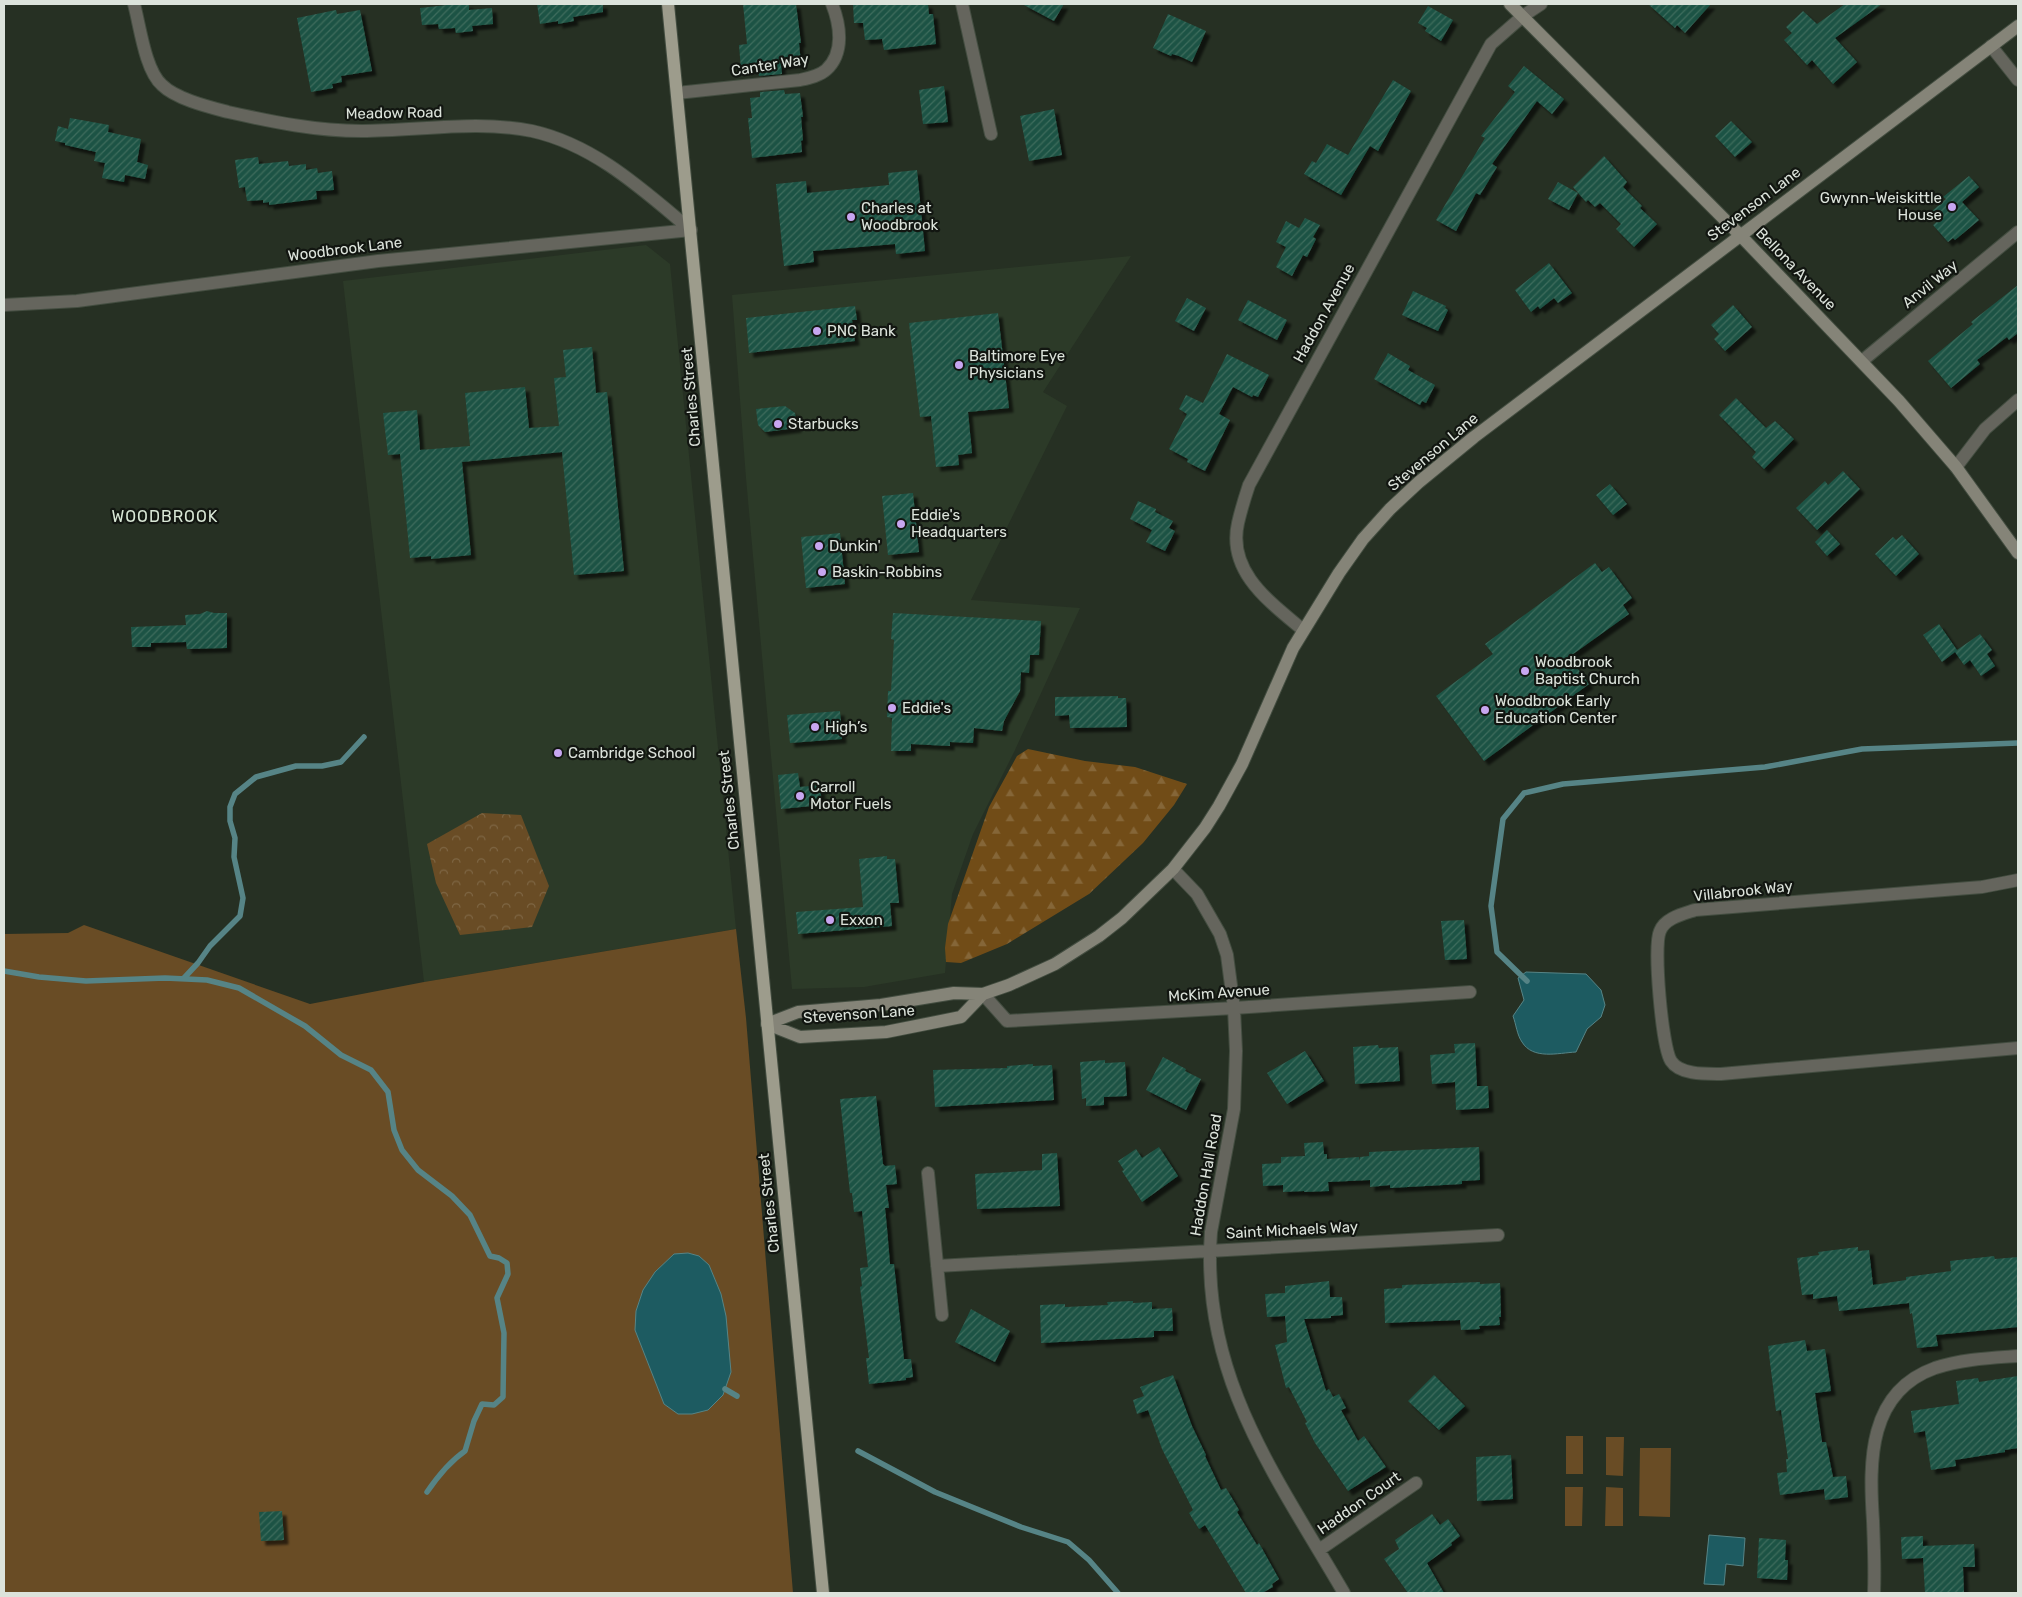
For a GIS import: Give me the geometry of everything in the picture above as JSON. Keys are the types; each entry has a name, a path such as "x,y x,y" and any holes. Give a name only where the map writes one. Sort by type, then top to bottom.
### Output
{"main road":[{"name":"Charles Street","path":"668,4 823,1593"}],"street":[{"name":"Meadow Road","path":"134,4 153,74 162,86 178,95 213,108 281,124 309,128 362,131 476,127 532,131 563,141 589,153 618,171 691,230"},
{"name":"Canter Way","path":"677,93 800,80 821,73 826,70 835,58 839,40 839,25 832,4"},
{"path":"962,4 991,134"},
{"name":"Bellona Avenue","path":"1510,4 1740,235 1862,361 1921,425 1956,467 2018,553"},
{"name":"Haddon Avenue","path":"1303,630 1258,591 1245,571 1237,548 1238,524 1249,485 1490,44 1523,16 1541,4"},
{"name":"Stevenson Lane","path":"767,1024 798,1012 882,1005 954,993 983,994 1032,975 1079,950 1122,918 1173,869 1205,828 1232,785 1281,674 1303,630 1339,573 1363,540 1390,509 1467,442 2018,26"},
{"path":"1992,46 2018,80"},
{"name":"Woodbrook Lane","path":"4,305 77,300 378,261 691,230"},
{"name":"Anvil Way","path":"1862,361 2018,232"},
{"path":"1956,467 1985,429 2018,400"},
{"name":"Haddon Hall Road","path":"1173,869 1197,894 1220,934 1227,955 1234,1008 1236,1051 1234,1109 1211,1232 1210,1251 1216,1329 1231,1382 1256,1441 1344,1593"},
{"name":"Villabrook Way","path":"2018,880 1982,887 1695,910 1672,918 1660,930 1657,952 1664,1044 1671,1062 1689,1073 1721,1074 2018,1048"},
{"name":"McKim Avenue","path":"983,994 1007,1021 1470,992"},
{"name":"Stevenson Lane","path":"767,1024 800,1037 886,1032 961,1017 983,994"},
{"path":"928,1173 942,1315"},
{"name":"Saint Michaels Way","path":"937,1266 1498,1235"},
{"path":"1874,1593 1871,1467 1875,1437 1886,1407 1908,1382 1934,1368 1970,1360 2018,1356"},
{"name":"Haddon Court","path":"1319,1550 1416,1483"}],"shaded area":[{"name":"Cambridge School","path":"646,245 670,264 736,929 424,982 343,281"},
{"path":"1131,256 1043,392 1067,406 971,600 1080,608 1015,750 973,834 952,894 945,973 864,987 792,989 746,478 732,295"}],"green space":[{"path":"1028,749 1085,761 1135,767 1187,784 1174,805 1143,843 1089,894 1007,944 961,963 946,962 945,948 948,924 989,807 1017,756"},
{"path":"482,813 521,815 549,886 532,927 460,935 436,883 427,844"},
{"path":"84,925 310,1004 424,982 736,929 746,1018 793,1593 4,1593 4,934 68,933"},
{"path":"1566,1436 1583,1436 1583,1474 1566,1474"},
{"path":"1606,1437 1624,1437 1623,1476 1606,1475"},
{"path":"1640,1448 1671,1448 1670,1517 1639,1516"},
{"path":"1565,1487 1583,1487 1582,1526 1565,1526"},
{"path":"1606,1487 1623,1488 1623,1526 1605,1526"}],"water":[{"path":"1526,972 1586,974 1601,990 1605,1005 1601,1017 1587,1029 1576,1052 1539,1053 1527,1048 1522,1042 1513,1016 1524,1000 1518,978"},
{"path":"688,1253 699,1256 709,1265 721,1294 726,1316 731,1372 723,1395 708,1410 692,1414 678,1414 664,1404 635,1330 636,1311 643,1290 655,1272 674,1254"},
{"path":"1709,1535 1745,1538 1743,1566 1726,1564 1724,1585 1704,1584"}],"building":[{"path":"447,4 469,4 469,10 492,8 493,24 472,26 473,31 456,33 455,28 439,29 438,24 422,25 420,8"},
{"path":"537,4 603,4 603,12 573,17 574,21 558,24 558,21 540,24"},
{"path":"743,4 796,4 801,43 799,43 801,63 781,65 782,74 759,76 758,68 741,70 739,45 747,44"},
{"path":"853,4 928,4 929,14 933,14 936,44 884,50 882,39 865,40 863,23 854,23"},
{"path":"1022,4 1064,4 1054,21"},
{"path":"1648,4 1711,4 1685,33 1677,25 1675,28"},
{"path":"1845,4 1882,4 1835,38 1857,62 1833,84 1812,60 1807,65 1784,40 1792,33 1786,27 1803,11 1817,24"},
{"path":"1428,6 1453,20 1441,41 1425,31 1427,28 1418,23"},
{"path":"336,10 337,14 360,10 372,71 341,76 342,82 332,84 333,88 311,92 297,18"},
{"path":"1168,14 1206,31 1192,62 1153,48"},
{"path":"1524,66 1564,99 1552,114 1537,101 1492,164 1497,167 1480,195 1476,193 1456,231 1436,220 1485,138 1481,136 1515,92 1508,86"},
{"path":"1393,80 1411,91 1378,151 1370,146 1341,195 1304,174 1312,161 1316,163 1327,144 1348,155"},
{"path":"944,86 948,122 923,124 919,90"},
{"path":"784,90 785,94 800,93 803,117 801,117 802,152 752,158 748,118 752,118 750,98 760,97 760,92"},
{"path":"1054,109 1062,155 1029,161 1020,116"},
{"path":"70,118 109,125 108,132 141,139 137,162 148,165 145,179 125,175 124,182 102,178 105,163 94,161 96,152 55,141 58,126 68,129"},
{"path":"1731,121 1752,142 1735,157 1715,136"},
{"path":"1604,156 1627,182 1623,187 1642,206 1640,208 1657,224 1634,247 1616,229 1621,224 1600,203 1595,207 1588,200 1586,202 1573,187"},
{"path":"258,157 259,164 288,161 289,166 306,164 306,170 317,168 318,173 332,171 334,190 316,191 317,199 269,205 269,202 263,203 263,200 247,201 245,187 239,188 235,160"},
{"name":"Charles at Woodbrook","path":"917,170 925,251 896,254 895,244 813,251 814,262 784,266 776,184 806,181 807,193 889,185 888,173"},
{"name":"Gwynn-Weiskittle House","path":"1969,176 1979,187 1962,202 1979,220 1955,240 1953,238 1948,242 1933,225 1939,220 1931,212 1946,199 1943,197"},
{"path":"1558,182 1578,193 1569,210 1548,199"},
{"path":"1305,218 1320,225 1313,237 1316,239 1307,257 1303,255 1292,276 1276,267 1286,247 1276,242 1286,221 1299,228"},
{"path":"1549,263 1572,293 1558,303 1554,298 1540,309 1538,306 1531,312 1515,290"},
{"path":"2018,285 2018,333 2009,340 2007,337 1977,360 1980,364 1951,388 1928,361 1973,324 1971,322"},
{"path":"1413,291 1446,306 1445,308 1448,310 1438,331 1402,315"},
{"path":"1187,298 1206,308 1194,331 1175,321"},
{"path":"1248,300 1287,320 1277,340 1238,320"},
{"path":"1733,305 1752,327 1725,351 1714,339 1719,334 1711,325"},
{"name":"PNC Bank","path":"855,306 857,320 852,320 855,341 749,353 746,318"},
{"name":"Baltimore Eye Physicians","path":"998,313 1009,408 968,412 972,453 958,455 959,465 936,467 931,416 920,417 909,323"},
{"path":"592,347 596,393 607,392 624,571 574,575 562,452 462,462 471,555 431,559 431,556 410,558 400,454 388,455 383,413 417,410 420,450 470,446 465,393 525,387 529,428 559,426 554,378 566,377 563,350"},
{"path":"1388,353 1410,366 1408,370 1435,385 1426,403 1422,401 1420,405 1374,379"},
{"path":"1227,354 1269,375 1258,397 1253,395 1252,397 1233,387 1219,414 1230,420 1205,471 1187,462 1188,459 1169,449 1187,414 1179,409 1186,395 1203,403"},
{"path":"1736,398 1766,428 1775,421 1794,439 1764,469 1752,457 1756,452 1719,415"},
{"name":"Starbucks","path":"785,406 795,413 797,428 765,432 758,425 756,409"},
{"path":"1843,471 1860,489 1817,530 1796,508 1825,481 1828,485"},
{"path":"1610,484 1627,504 1613,515 1596,495"},
{"name":"Eddie's Headquarters","path":"913,493 919,552 888,555 882,496"},
{"path":"1138,501 1156,509 1155,512 1173,521 1169,528 1175,531 1165,551 1146,542 1152,530 1130,519"},
{"path":"1827,530 1840,544 1827,556 1815,542"},
{"path":"840,533 845,584 806,588 801,537"},
{"path":"1902,535 1919,554 1896,576 1875,554 1893,537 1896,540"},
{"name":"Woodbrook Baptist Church","path":"1595,563 1602,572 1609,567 1632,598 1623,605 1629,614 1569,657 1589,684 1484,761 1436,696 1493,654 1485,644"},
{"path":"207,611 227,613 227,648 187,649 186,642 151,643 151,647 132,647 131,627 186,625 185,615 200,614"},
{"path":"893,613 1041,621 1039,655 1030,655 1029,673 1021,672 1020,691 1004,721 1002,731 974,728 973,743 950,742 950,746 911,744 911,751 891,751 892,718 887,717 888,691 891,691 894,640 891,639"},
{"path":"1939,624 1957,650 1980,634 1992,650 1987,654 1995,666 1981,676 1970,660 1964,665 1955,652 1942,662 1923,635"},
{"path":"1118,696 1118,698 1126,698 1127,727 1070,728 1069,715 1055,716 1055,697"},
{"name":"High’s","path":"840,711 842,739 790,743 787,715"},
{"name":"Carroll Motor Fuels","path":"798,773 800,787 820,785 822,805 781,809 778,775"},
{"path":"887,856 887,859 895,859 899,903 890,903 892,926 798,934 796,912 863,907 859,859"},
{"path":"1464,920 1467,959 1445,960 1441,921"},
{"path":"1475,1043 1477,1086 1488,1086 1489,1108 1456,1110 1455,1082 1432,1084 1430,1055 1455,1053 1454,1044"},
{"path":"1378,1045 1379,1048 1398,1047 1400,1081 1355,1084 1353,1047"},
{"path":"1305,1051 1324,1081 1287,1104 1267,1073"},
{"path":"1163,1057 1201,1079 1186,1110 1146,1090"},
{"path":"1105,1060 1105,1063 1125,1062 1127,1096 1104,1097 1104,1105 1086,1106 1086,1098 1082,1099 1080,1062"},
{"path":"1033,1064 1033,1066 1052,1065 1054,1100 935,1107 933,1070 1007,1068 1007,1066"},
{"path":"876,1096 883,1164 885,1166 895,1165 897,1184 886,1185 889,1208 885,1208 890,1264 894,1264 904,1359 911,1359 913,1377 906,1378 906,1380 869,1384 866,1358 869,1358 860,1287 862,1286 860,1268 868,1267 862,1211 854,1212 852,1193 850,1193 840,1099"},
{"path":"1323,1142 1324,1154 1327,1154 1327,1159 1359,1157 1360,1161 1360,1157 1369,1156 1369,1152 1479,1147 1480,1180 1462,1181 1462,1184 1390,1188 1390,1185 1370,1187 1370,1180 1328,1182 1329,1191 1304,1192 1283,1192 1283,1185 1263,1186 1262,1164 1281,1163 1281,1157 1305,1156 1304,1143"},
{"path":"1159,1147 1178,1176 1142,1202 1122,1171 1124,1170 1118,1161 1136,1149 1142,1158"},
{"path":"1057,1153 1060,1206 977,1209 975,1174 1042,1170 1042,1154"},
{"path":"1858,1247 1858,1251 1869,1250 1873,1285 1906,1280 1906,1277 1951,1271 1950,1261 1994,1256 1995,1259 2018,1257 2018,1327 1936,1335 1938,1346 1917,1348 1909,1303 1839,1311 1837,1296 1813,1299 1813,1294 1802,1295 1797,1258 1819,1255 1818,1252"},
{"path":"1329,1281 1330,1297 1342,1297 1343,1315 1331,1316 1331,1318 1304,1319 1326,1391 1329,1389 1333,1397 1339,1394 1346,1408 1341,1410 1358,1441 1364,1436 1386,1467 1348,1491 1315,1443 1305,1423 1307,1422 1289,1387 1286,1388 1275,1345 1287,1342 1285,1316 1267,1317 1265,1294 1285,1293 1285,1286"},
{"path":"1480,1282 1480,1284 1500,1283 1500,1325 1479,1326 1480,1329 1461,1330 1460,1320 1385,1323 1384,1289 1402,1288 1402,1285"},
{"path":"1133,1301 1133,1303 1152,1302 1152,1309 1172,1308 1173,1331 1154,1331 1154,1337 1041,1343 1040,1305 1065,1304 1065,1307 1108,1305 1107,1302"},
{"path":"971,1309 1010,1331 995,1362 955,1342"},
{"path":"1805,1340 1807,1351 1825,1349 1831,1391 1815,1393 1822,1442 1826,1442 1833,1477 1846,1476 1848,1497 1825,1500 1824,1489 1780,1495 1777,1473 1787,1472 1786,1459 1788,1459 1781,1410 1776,1411 1768,1346"},
{"path":"1173,1375 1192,1426 1221,1490 1226,1488 1239,1510 1237,1512 1257,1545 1259,1543 1279,1579 1272,1584 1273,1587 1262,1593 1246,1593 1205,1525 1199,1529 1189,1513 1193,1510 1162,1449 1148,1410 1137,1414 1133,1400 1144,1396 1140,1387"},
{"path":"1434,1375 1465,1406 1439,1430 1408,1401"},
{"path":"2018,1376 2018,1448 1955,1460 1956,1466 1931,1470 1925,1431 1914,1433 1911,1411 1959,1404 1956,1381 1978,1378 1979,1382"},
{"path":"1511,1455 1513,1499 1477,1501 1476,1457"},
{"path":"282,1511 284,1540 261,1541 259,1512"},
{"path":"1432,1514 1440,1525 1448,1519 1460,1536 1451,1543 1452,1545 1427,1563 1444,1593 1408,1593 1384,1559 1399,1549 1395,1540"},
{"path":"1923,1536 1923,1546 1974,1544 1975,1567 1963,1567 1964,1593 1925,1593 1923,1558 1902,1559 1901,1537"},
{"path":"1759,1538 1786,1540 1787,1580 1757,1578"}],"waterway":[{"path":"184,978 210,946 240,916 243,898 234,857 235,838 230,821 230,807 235,794 256,777 296,766 322,766 341,762 364,737"},
{"path":"1527,981 1497,952 1491,906 1503,819 1524,793 1563,784 1765,767 1862,749 2018,743"},
{"path":"4,971 39,977 86,981 165,978 207,980 239,988 305,1026 341,1055 371,1070 388,1092 394,1130 402,1150 418,1170 452,1196 470,1215 490,1256 499,1258 507,1263 508,1274 497,1298 504,1333 503,1397 494,1405 482,1404 474,1421 465,1451 444,1470 427,1492"},
{"path":"725,1389 737,1396"},
{"path":"858,1451 935,1492 1021,1527 1068,1542 1089,1560 1118,1593"}],"place":[{"name":"Gwynn-Weiskittle House","path":"1952,207"},
{"name":"Charles at Woodbrook","path":"851,217"},
{"name":"PNC Bank","path":"817,331"},
{"name":"Baltimore Eye Physicians","path":"959,365"},
{"name":"Starbucks","path":"778,424"},
{"name":"Eddie's Headquarters","path":"901,524"},
{"name":"Dunkin'","path":"819,546"},
{"name":"Baskin-Robbins","path":"822,572"},
{"name":"Woodbrook Baptist Church","path":"1525,671"},
{"name":"Eddie's","path":"892,708"},
{"name":"Woodbrook Early Education Center","path":"1485,710"},
{"name":"High’s","path":"815,727"},
{"name":"Cambridge School","path":"558,753"},
{"name":"Carroll Motor Fuels","path":"800,796"},
{"name":"Exxon","path":"830,920"}],"district":[{"name":"WOODBROOK","path":"165,516"}]}
